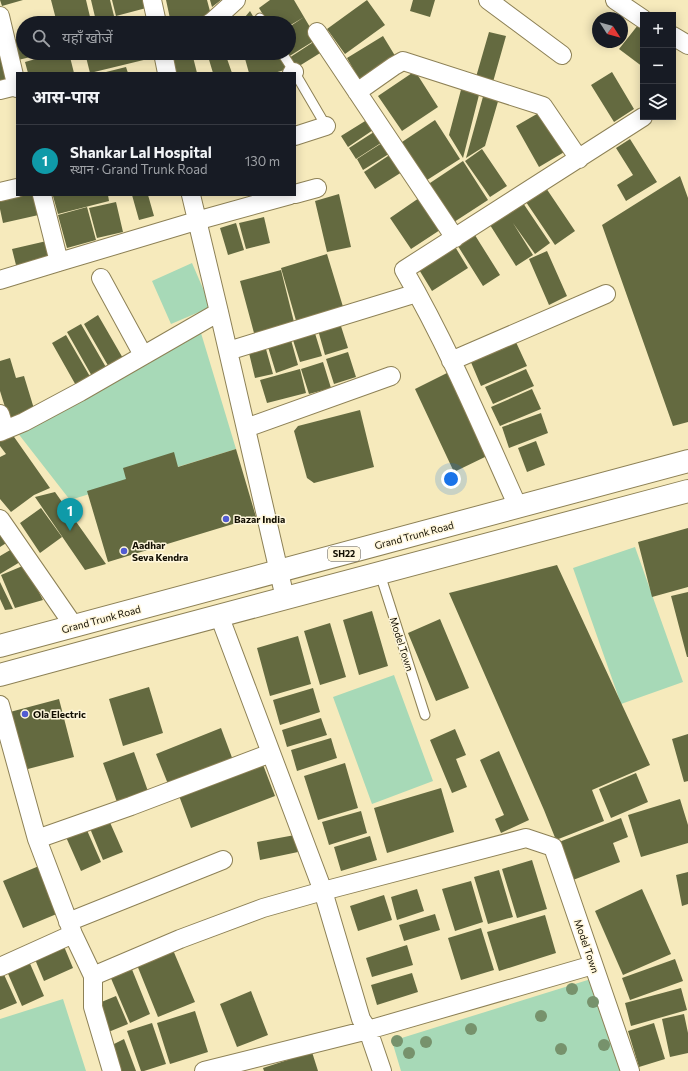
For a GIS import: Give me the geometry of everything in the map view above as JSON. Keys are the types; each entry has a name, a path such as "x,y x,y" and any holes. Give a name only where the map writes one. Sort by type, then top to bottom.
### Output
{"highway":[{"name":"Grand Trunk Road","path":"0,646 688,461"},
{"path":"0,675 219,615 380,574 688,491"}],"street":[{"path":"152,0 155,16"},
{"path":"218,16 236,0"},
{"path":"488,0 562,55"},
{"path":"615,0 640,17"},
{"path":"0,16 11,88"},
{"path":"317,32 455,238"},
{"path":"676,38 688,45"},
{"path":"164,60 166,72"},
{"path":"357,92 403,61 427,68 543,106 579,159"},
{"path":"518,507 451,361 404,270 640,119"},
{"path":"296,136 326,126"},
{"path":"0,192 16,188"},
{"path":"296,194 317,188"},
{"path":"42,196 59,262"},
{"path":"190,196 286,598"},
{"path":"0,280 196,221 286,196"},
{"path":"101,278 143,355"},
{"path":"228,351 417,293"},
{"path":"451,361 606,294"},
{"path":"2,425 80,392 219,312"},
{"path":"246,428 391,376"},
{"path":"0,519 74,626"},
{"path":"219,615 323,891 361,1019 368,1030 382,1071"},
{"path":"0,705 37,839 71,928 93,976 94,1007 112,1071"},
{"path":"37,839 131,806 271,753"},
{"name":"Model Town","path":"323,891 526,838 552,848 630,1071"},
{"path":"0,967 71,928 223,860"},
{"path":"93,976 224,922 263,908 323,891"},
{"path":"204,1071 243,1066 593,965"}],"lane":[{"path":"286,60 293,72"},
{"path":"296,76 326,126"},
{"name":"Model Town","path":"380,574 425,715"}],"green space":[{"path":"192,263 211,307 171,324 152,281"},
{"path":"201,333 236,449 70,500 17,432"},
{"path":"635,547 683,682 621,704 573,568"},
{"path":"394,675 433,781 372,804 333,697"},
{"path":"591,979 620,1071 401,1071 392,1041"},
{"path":"63,999 86,1071 0,1071 0,1019"}],"building":[{"path":"0,0 23,0 2,6"},
{"path":"51,0 86,0 90,16 55,16"},
{"path":"91,0 110,0 114,16 95,16"},
{"path":"112,0 149,0 150,7 116,16"},
{"path":"166,0 207,0 211,15 207,16 169,16"},
{"path":"210,0 221,0 212,7"},
{"path":"270,0 294,0 304,17 296,22 296,16 264,16 259,8"},
{"path":"367,0 385,25 345,54 327,29"},
{"path":"413,0 435,0 430,17 410,11"},
{"path":"250,11 253,16 246,16"},
{"path":"304,17 317,39 296,52 296,22"},
{"path":"640,23 640,65 619,49 628,48 628,38"},
{"path":"489,32 506,36 493,82 476,77"},
{"path":"383,36 397,59 360,81 347,58"},
{"path":"0,38 12,80 0,82"},
{"path":"16,39 16,50 14,40"},
{"path":"318,39 325,50 296,68 290,60 296,60 296,53"},
{"path":"32,60 71,60 74,72 28,72 25,62"},
{"path":"87,60 144,60 94,72 90,72"},
{"path":"172,60 194,60 197,72 173,72"},
{"path":"209,60 227,60 232,72 213,72"},
{"path":"245,60 283,60 288,69 278,72 249,72"},
{"path":"126,67 128,72 106,72"},
{"path":"415,71 438,107 402,131 378,96"},
{"path":"612,72 634,109 614,122 591,85"},
{"path":"462,86 480,91 463,158 449,135"},
{"path":"484,93 499,98 485,146 466,158"},
{"path":"542,111 566,151 539,167 516,126"},
{"path":"370,118 376,128 348,147 341,136"},
{"path":"435,120 460,159 424,182 399,144"},
{"path":"377,130 384,141 356,159 349,148"},
{"path":"630,139 657,182 626,201 617,185 633,175 616,148"},
{"path":"385,141 392,152 363,170 357,159"},
{"path":"482,149 507,186 490,197 465,161"},
{"path":"391,154 402,172 375,189 364,172"},
{"path":"463,161 488,200 451,224 427,185"},
{"path":"680,176 688,198 688,422 673,426 602,225"},
{"path":"546,188 575,231 555,245 526,202"},
{"path":"339,194 351,247 327,252 315,201"},
{"path":"0,195 39,196 43,214 3,223 0,209"},
{"path":"53,196 108,196 109,201 58,214"},
{"path":"132,196 148,196 154,216 139,220"},
{"path":"419,198 440,230 411,249 390,218"},
{"path":"116,202 123,232 97,238 89,208"},
{"path":"523,203 550,243 535,254 513,223 533,255 516,266 490,225"},
{"path":"87,207 96,240 67,248 58,215"},
{"path":"264,217 270,243 246,249 239,223"},
{"path":"236,223 244,250 228,255 220,228"},
{"path":"473,232 500,275 483,286 456,243"},
{"path":"51,240 55,260 17,269 12,249"},
{"path":"454,245 468,268 432,291 418,268"},
{"path":"547,251 567,296 549,305 529,259"},
{"path":"327,254 344,310 297,324 281,268"},
{"path":"281,270 294,322 254,333 240,281"},
{"path":"98,315 124,360 110,369 84,324"},
{"path":"340,323 348,348 325,355 318,330"},
{"path":"81,324 107,369 93,378 67,332"},
{"path":"314,330 322,356 300,362 292,337"},
{"path":"66,335 92,380 78,389 52,343"},
{"path":"291,340 298,365 276,373 268,347"},
{"path":"515,340 527,366 481,386 470,360"},
{"path":"266,349 273,374 255,378 249,353"},
{"path":"348,352 356,377 334,384 326,359"},
{"path":"10,358 16,378 24,376 35,412 9,420 0,391 0,361"},
{"path":"323,362 331,388 309,394 301,369"},
{"path":"300,369 306,393 267,403 260,380"},
{"path":"526,369 534,386 493,404 485,387"},
{"path":"447,373 487,456 454,472 415,389"},
{"path":"532,389 541,409 500,426 491,407"},
{"path":"360,410 374,467 314,483 307,478 294,431 298,426"},
{"path":"541,413 548,433 509,448 502,427"},
{"path":"12,434 50,488 34,495 11,512 0,499 0,457 6,454 0,446 0,439"},
{"path":"536,441 545,465 527,472 518,448"},
{"path":"236,449 256,517 108,562 87,491 126,479 123,468 174,452 178,467"},
{"path":"55,492 106,564 85,570 35,497"},
{"path":"41,508 62,537 40,553 20,523"},
{"path":"688,528 688,587 652,597 638,542"},
{"path":"0,529 11,540 0,547"},
{"path":"17,546 25,559 0,574 0,556"},
{"path":"25,565 43,600 15,608 1,575"},
{"path":"557,565 650,765 592,790 604,821 556,840 449,593"},
{"path":"0,582 13,609 5,610 0,599"},
{"path":"688,592 688,657 687,657 671,596"},
{"path":"372,611 388,666 359,675 343,620"},
{"path":"440,619 469,688 436,701 408,633"},
{"path":"330,623 346,677 320,685 304,631"},
{"path":"298,636 311,684 270,696 257,648"},
{"path":"149,687 163,733 123,746 109,699"},
{"path":"313,688 320,712 280,725 273,700"},
{"path":"59,699 74,757 24,770 10,712"},
{"path":"321,718 327,735 287,747 282,730"},
{"path":"221,728 234,763 170,789 156,754"},
{"path":"455,729 466,755 456,759 467,787 452,793 430,740"},
{"path":"688,734 688,781 684,782 672,739"},
{"path":"331,738 337,758 297,771 291,750"},
{"path":"499,751 529,820 501,833 495,819 504,815 480,760"},
{"path":"134,752 149,794 118,805 103,763"},
{"path":"262,762 275,796 191,828 178,793"},
{"path":"345,763 358,808 318,820 304,776"},
{"path":"636,773 648,802 611,818 599,789"},
{"path":"441,788 454,832 387,853 374,808"},
{"path":"680,799 688,825 688,843 641,857 628,815"},
{"path":"361,811 367,833 329,845 322,822"},
{"path":"108,818 123,852 103,860 89,826"},
{"path":"621,818 628,837 613,843 620,862 573,880 559,842"},
{"path":"86,828 101,862 81,871 66,837"},
{"path":"295,835 298,852 260,860 257,842"},
{"path":"370,836 377,860 341,871 334,847"},
{"path":"532,860 547,909 517,918 502,869"},
{"path":"39,866 59,913 23,928 3,881"},
{"path":"499,870 513,917 488,924 474,877"},
{"path":"688,872 688,904 682,906 676,875"},
{"path":"471,881 483,922 455,931 442,889"},
{"path":"417,889 424,911 397,920 391,897"},
{"path":"642,889 671,954 623,975 595,911"},
{"path":"384,895 392,920 358,931 350,906"},
{"path":"435,914 440,930 404,941 399,925"},
{"path":"545,915 556,953 499,971 487,932"},
{"path":"481,928 494,970 461,980 448,938"},
{"path":"63,944 73,968 44,981 34,957"},
{"path":"407,945 413,965 372,977 366,958"},
{"path":"173,950 195,1002 158,1017 137,965"},
{"path":"28,959 44,996 22,1006 6,969"},
{"path":"675,959 683,981 630,1000 622,978"},
{"path":"131,967 150,1014 130,1023 110,976"},
{"path":"1,968 17,1003 0,1010 0,969"},
{"path":"412,973 418,992 377,1005 371,985"},
{"path":"681,988 687,1010 631,1026 625,1003"},
{"path":"251,991 268,1035 237,1047 220,1004"},
{"path":"116,996 128,1024 106,1033 99,1003"},
{"path":"195,1011 208,1052 170,1064 157,1023"},
{"path":"684,1014 688,1033 688,1053 670,1057 662,1019"},
{"path":"152,1023 166,1064 141,1071 127,1031"},
{"path":"654,1023 665,1059 639,1067 628,1031"},
{"path":"124,1039 136,1071 119,1071 110,1046"},
{"path":"312,1052 318,1071 264,1071 263,1068"}],"place":[{"name":"Bazar India","path":"226,519"},
{"name":"Shankar Lal Hospital","path":"70,531"},
{"name":"Aadhar Seva Kendra","path":"124,551"},
{"name":"Ola Electric","path":"25,714"}]}
